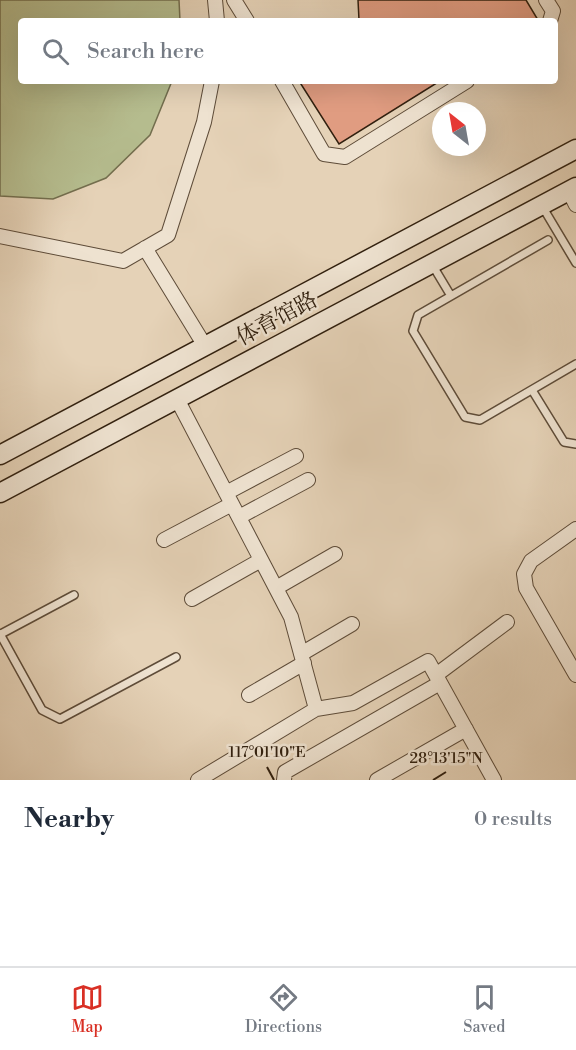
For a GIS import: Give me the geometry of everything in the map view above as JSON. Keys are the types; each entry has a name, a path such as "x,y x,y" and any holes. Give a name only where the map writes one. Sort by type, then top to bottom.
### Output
{"main road":[{"name":"体育馆路","path":"0,455 576,149"},
{"name":"体育馆路","path":"0,493 541,206 574,194"}],"street":[{"path":"234,0 245,18"},
{"path":"546,0 553,11 551,18"},
{"path":"217,1 217,18"},
{"path":"0,236 123,261 168,235 204,122 211,84"},
{"path":"284,84 324,154 345,157 462,84"},
{"path":"145,248 204,346"},
{"path":"177,399 291,617 316,709"},
{"path":"164,540 296,456"},
{"path":"239,517 308,480"},
{"path":"576,529 531,561 524,574 526,588 576,675"},
{"path":"276,588 335,554"},
{"path":"192,599 261,560"},
{"path":"284,780 285,772 438,679 507,622"},
{"path":"249,695 352,624"},
{"path":"198,780 316,709 353,704 428,661 494,780"},
{"path":"377,780 466,729"}],"lane":[{"path":"541,206 576,263"},
{"path":"548,240 418,315 413,331 465,417 480,420 576,364"},
{"path":"431,264 451,296"},
{"path":"532,390 564,442 576,444"},
{"path":"74,596 0,634 42,710 60,719 176,657"}],"green space":[{"path":"0,0 179,0 180,18 18,18 18,84 171,84 150,135 106,178 53,199 0,196"}],"building":[{"path":"358,0 526,0 537,18 359,18"},
{"path":"301,84 435,84 339,144"}]}
